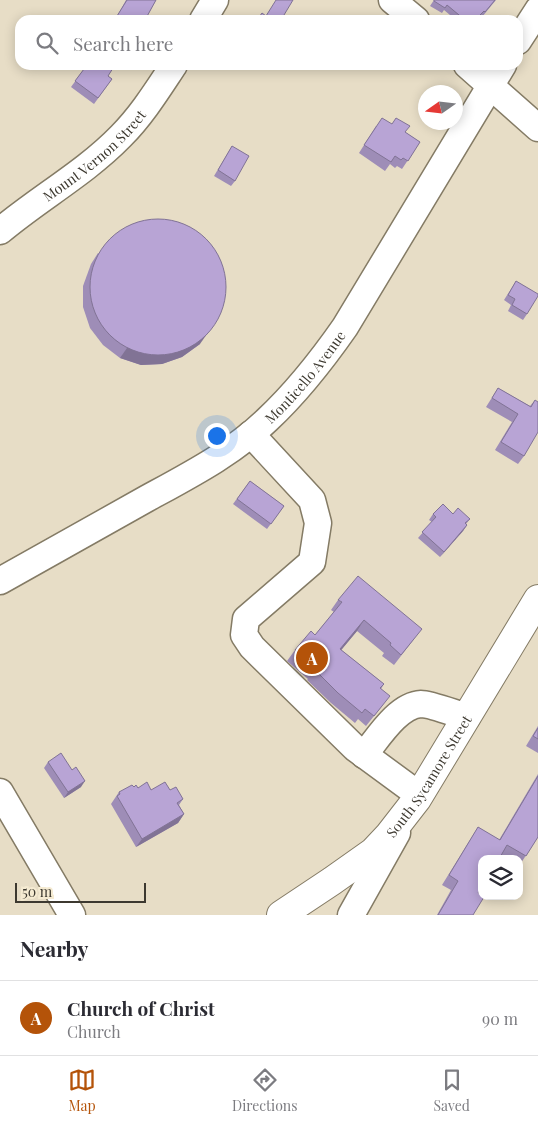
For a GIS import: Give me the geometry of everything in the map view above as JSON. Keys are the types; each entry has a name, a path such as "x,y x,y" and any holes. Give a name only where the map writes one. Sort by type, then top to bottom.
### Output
{"main road":[{"name":"South Sycamore Street","path":"280,915 372,852 389,835 418,797 538,599"}],"street":[{"path":"206,15 215,0"},
{"path":"392,0 410,15"},
{"path":"523,33 538,10"},
{"name":"Mount Vernon Street","path":"0,231 21,213 91,164 120,137 136,120 171,70"},
{"path":"482,70 497,75 538,128"},
{"name":"Monticello Avenue","path":"0,580 174,484 229,451 266,422 295,393 319,364 345,327 497,75"},
{"path":"251,434 312,500 318,523 312,562 246,619 244,635 252,647 355,748 418,797 350,915"},
{"path":"364,755 397,715 408,707 422,704 467,717"},
{"path":"0,792 72,915"}],"building":[{"path":"127,0 156,0 148,15 118,15"},
{"path":"276,0 293,0 284,15 267,15"},
{"path":"495,0 480,15 459,15 447,5 445,8 434,1"},
{"path":"83,70 112,70 108,76 112,79 98,98 75,81"},
{"path":"382,118 392,124 396,118 410,126 405,132 420,142 408,161 403,158 401,160 395,156 391,162 364,145"},
{"path":"232,146 249,156 235,181 218,170"},
{"path":"158,219 184,225 206,239 220,261 226,287 220,313 206,335 184,349 158,355 132,349 110,335 96,313 90,287 96,261 110,239 132,225"},
{"path":"516,281 538,294 527,314 512,305 515,299 508,295"},
{"path":"498,388 531,407 535,400 538,402 538,432 524,456 501,442 518,414 492,398"},
{"path":"250,481 284,506 271,524 237,499"},
{"path":"443,504 453,514 458,508 470,519 444,552 422,532 436,517 433,514"},
{"path":"358,576 422,629 401,655 390,645 391,643 364,620 340,649 384,684 380,688 390,696 374,716 365,709 362,713 338,693 295,650 311,631 315,635 342,602 338,600"},
{"path":"538,728 538,739 533,736"},
{"path":"61,753 72,770 76,767 85,781 68,792 48,762"},
{"path":"538,776 538,837 526,856 507,845 501,855 478,855 478,900 482,900 473,915 438,915 458,881 449,875 478,827 500,840"},
{"path":"147,782 151,790 165,782 170,790 176,787 183,799 177,803 184,814 142,839 117,796 120,794 119,792 132,785 134,787 136,785 138,788"}],"place":[{"name":"Church of Christ","path":"312,658"}]}
